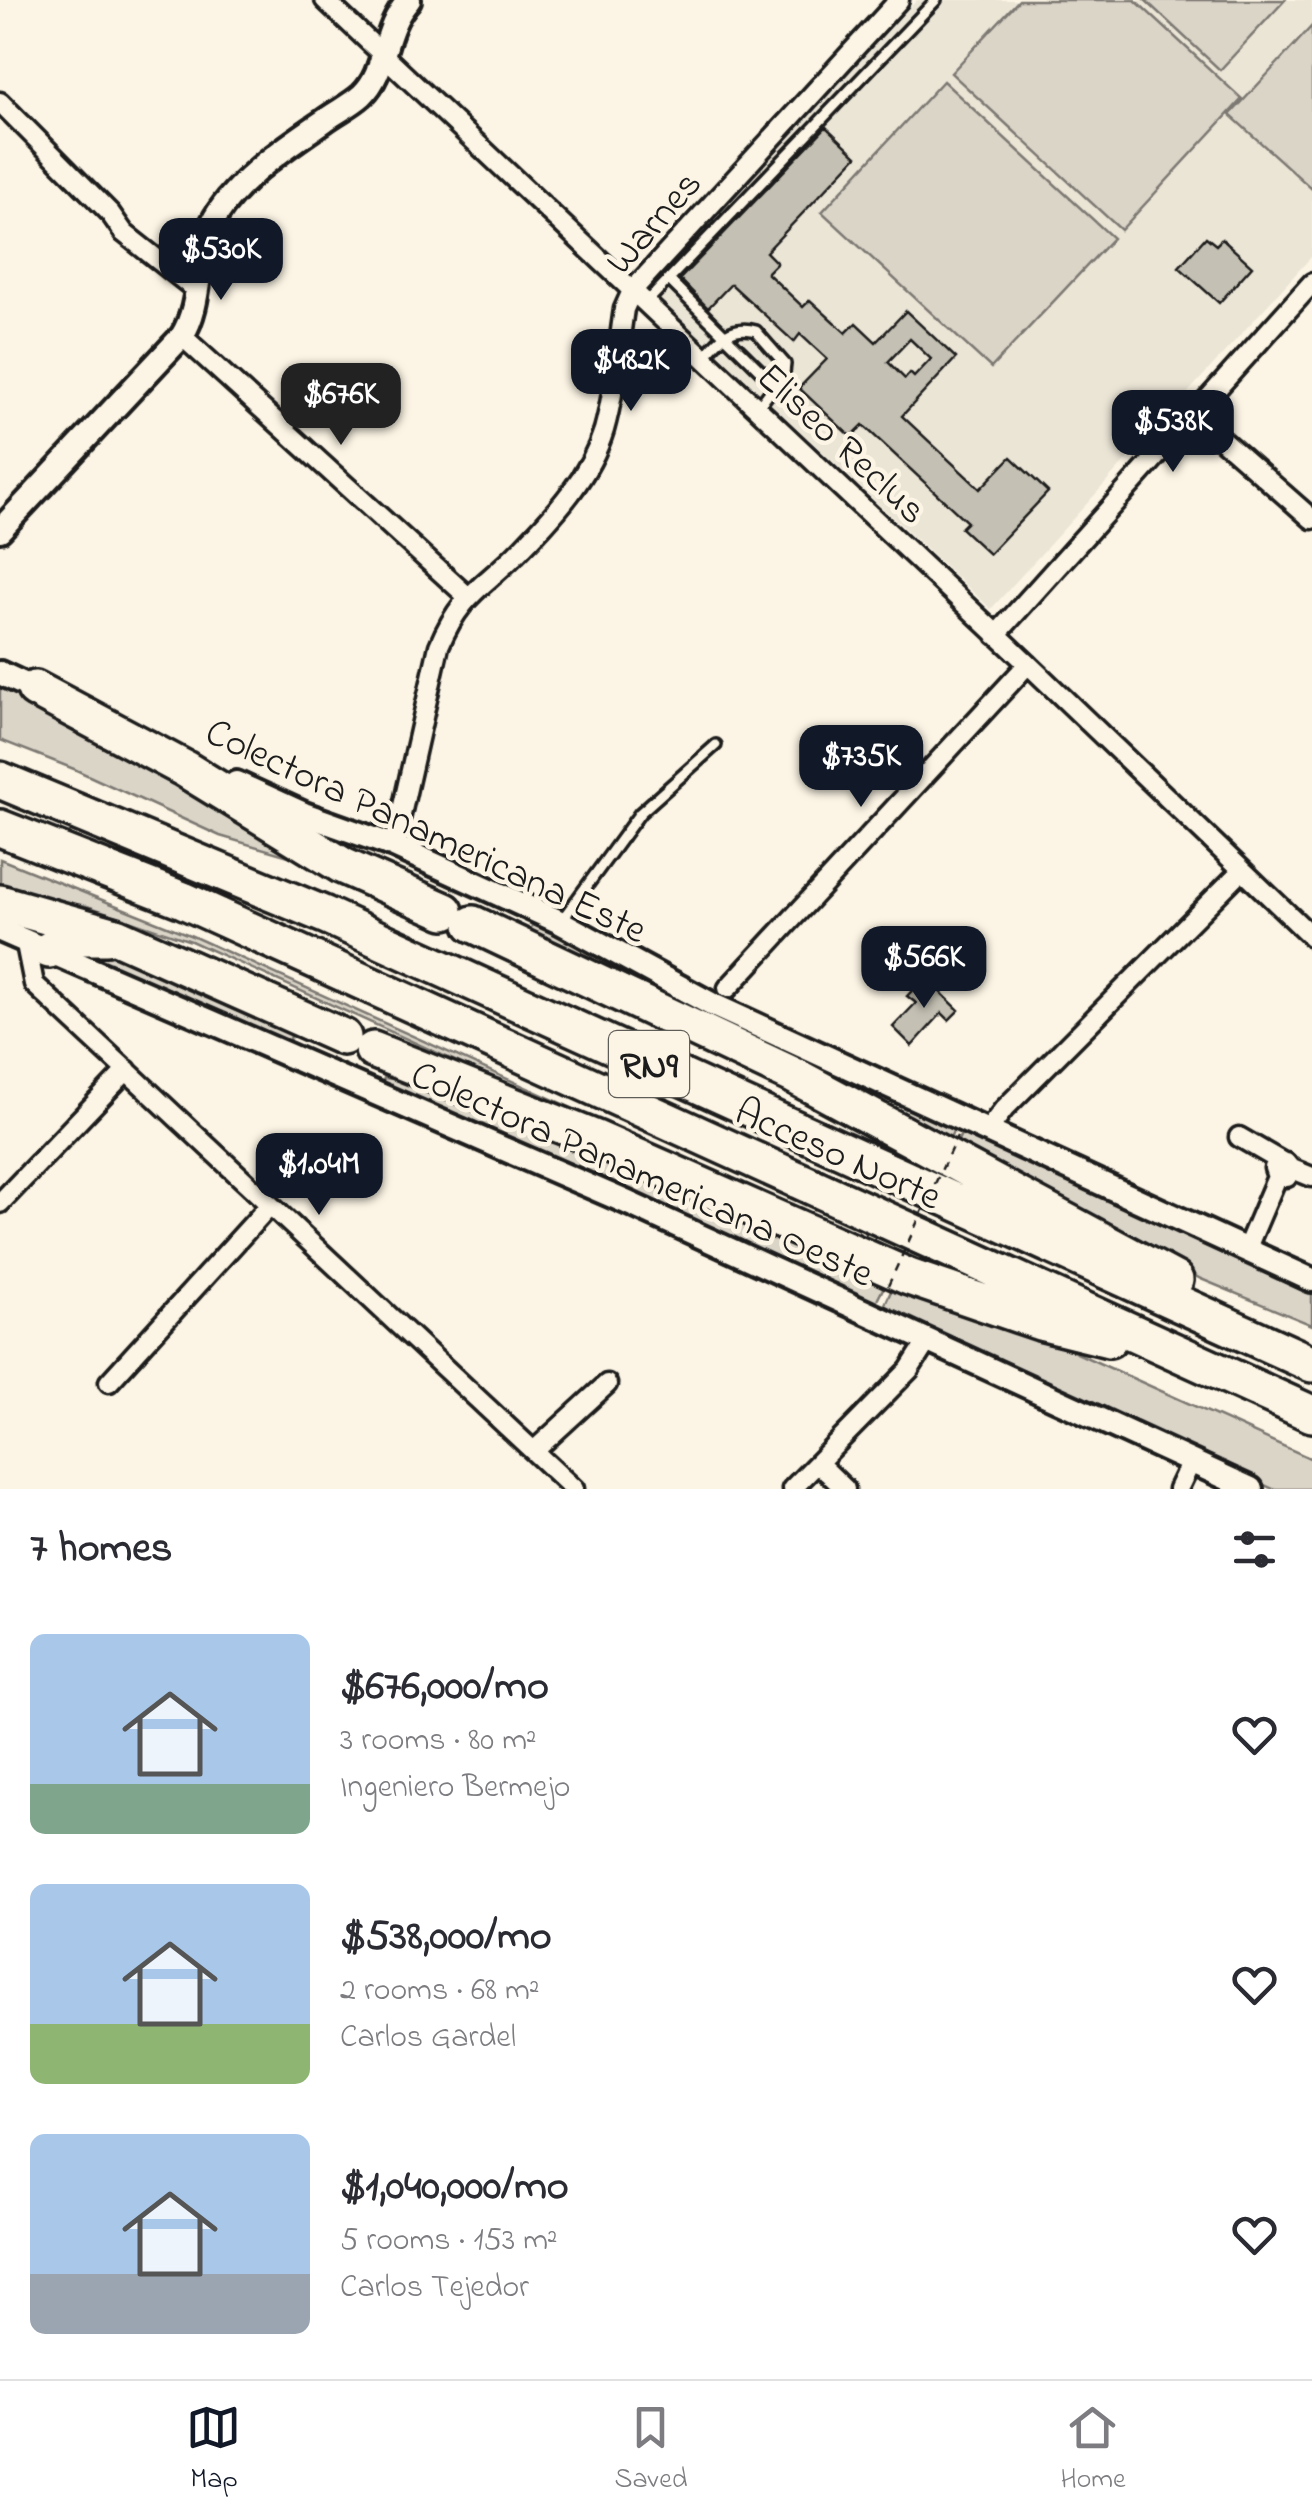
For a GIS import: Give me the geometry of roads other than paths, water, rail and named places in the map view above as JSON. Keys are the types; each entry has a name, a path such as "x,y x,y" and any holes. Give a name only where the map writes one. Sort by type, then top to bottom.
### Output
{"highway":[{"path":"34,689 185,770 344,866 795,1076 1162,1272 1303,1360"},
{"name":"Acceso Norte","path":"0,780 325,915 1303,1360"},
{"name":"Acceso Norte","path":"0,828 183,900 1312,1414"},
{"path":"0,904 116,936 358,1044 596,1139 909,1277 1040,1322 1202,1364"},
{"path":"35,950 76,938 116,936"}],"street":[{"name":"Eliseo Reclus","path":"325,0 1312,937"},
{"path":"0,530 182,336 191,321 204,245 216,217 260,168 362,95 376,76 391,24 410,0"},
{"name":"Warnes","path":"394,846 440,646 451,619 467,596 519,552 567,499 593,456 604,429 624,309 892,2"},
{"path":"0,102 110,213 124,233 196,290"},
{"path":"996,634 1312,283"},
{"path":"182,336 467,596"},
{"path":"1195,416 1312,519"},
{"path":"728,988 1028,664"},
{"name":"Colectora Panamericana Este","path":"0,673 277,802 394,846 560,922 713,1006 1312,1280"},
{"path":"988,1130 1004,1109 1242,870"},
{"name":"Colectora Panamericana Oeste","path":"0,930 35,950 626,1202 1251,1489"},
{"path":"35,950 34,984 574,1489"},
{"path":"0,1203 127,1070"},
{"path":"1239,1137 1283,1169 1312,1178"},
{"path":"1246,1250 1283,1169"},
{"path":"109,1382 270,1204"},
{"path":"792,1489 910,1370 928,1342"},
{"path":"534,1451 607,1384"},
{"path":"1178,1489 1190,1462"},
{"path":"818,1464 845,1489"}],"lane":[{"path":"638,297 668,280 936,0"},
{"path":"668,280 775,385"},
{"path":"703,358 722,336 737,328 756,330 785,364 784,373 756,408"},
{"path":"560,922 640,814 716,745"}]}
